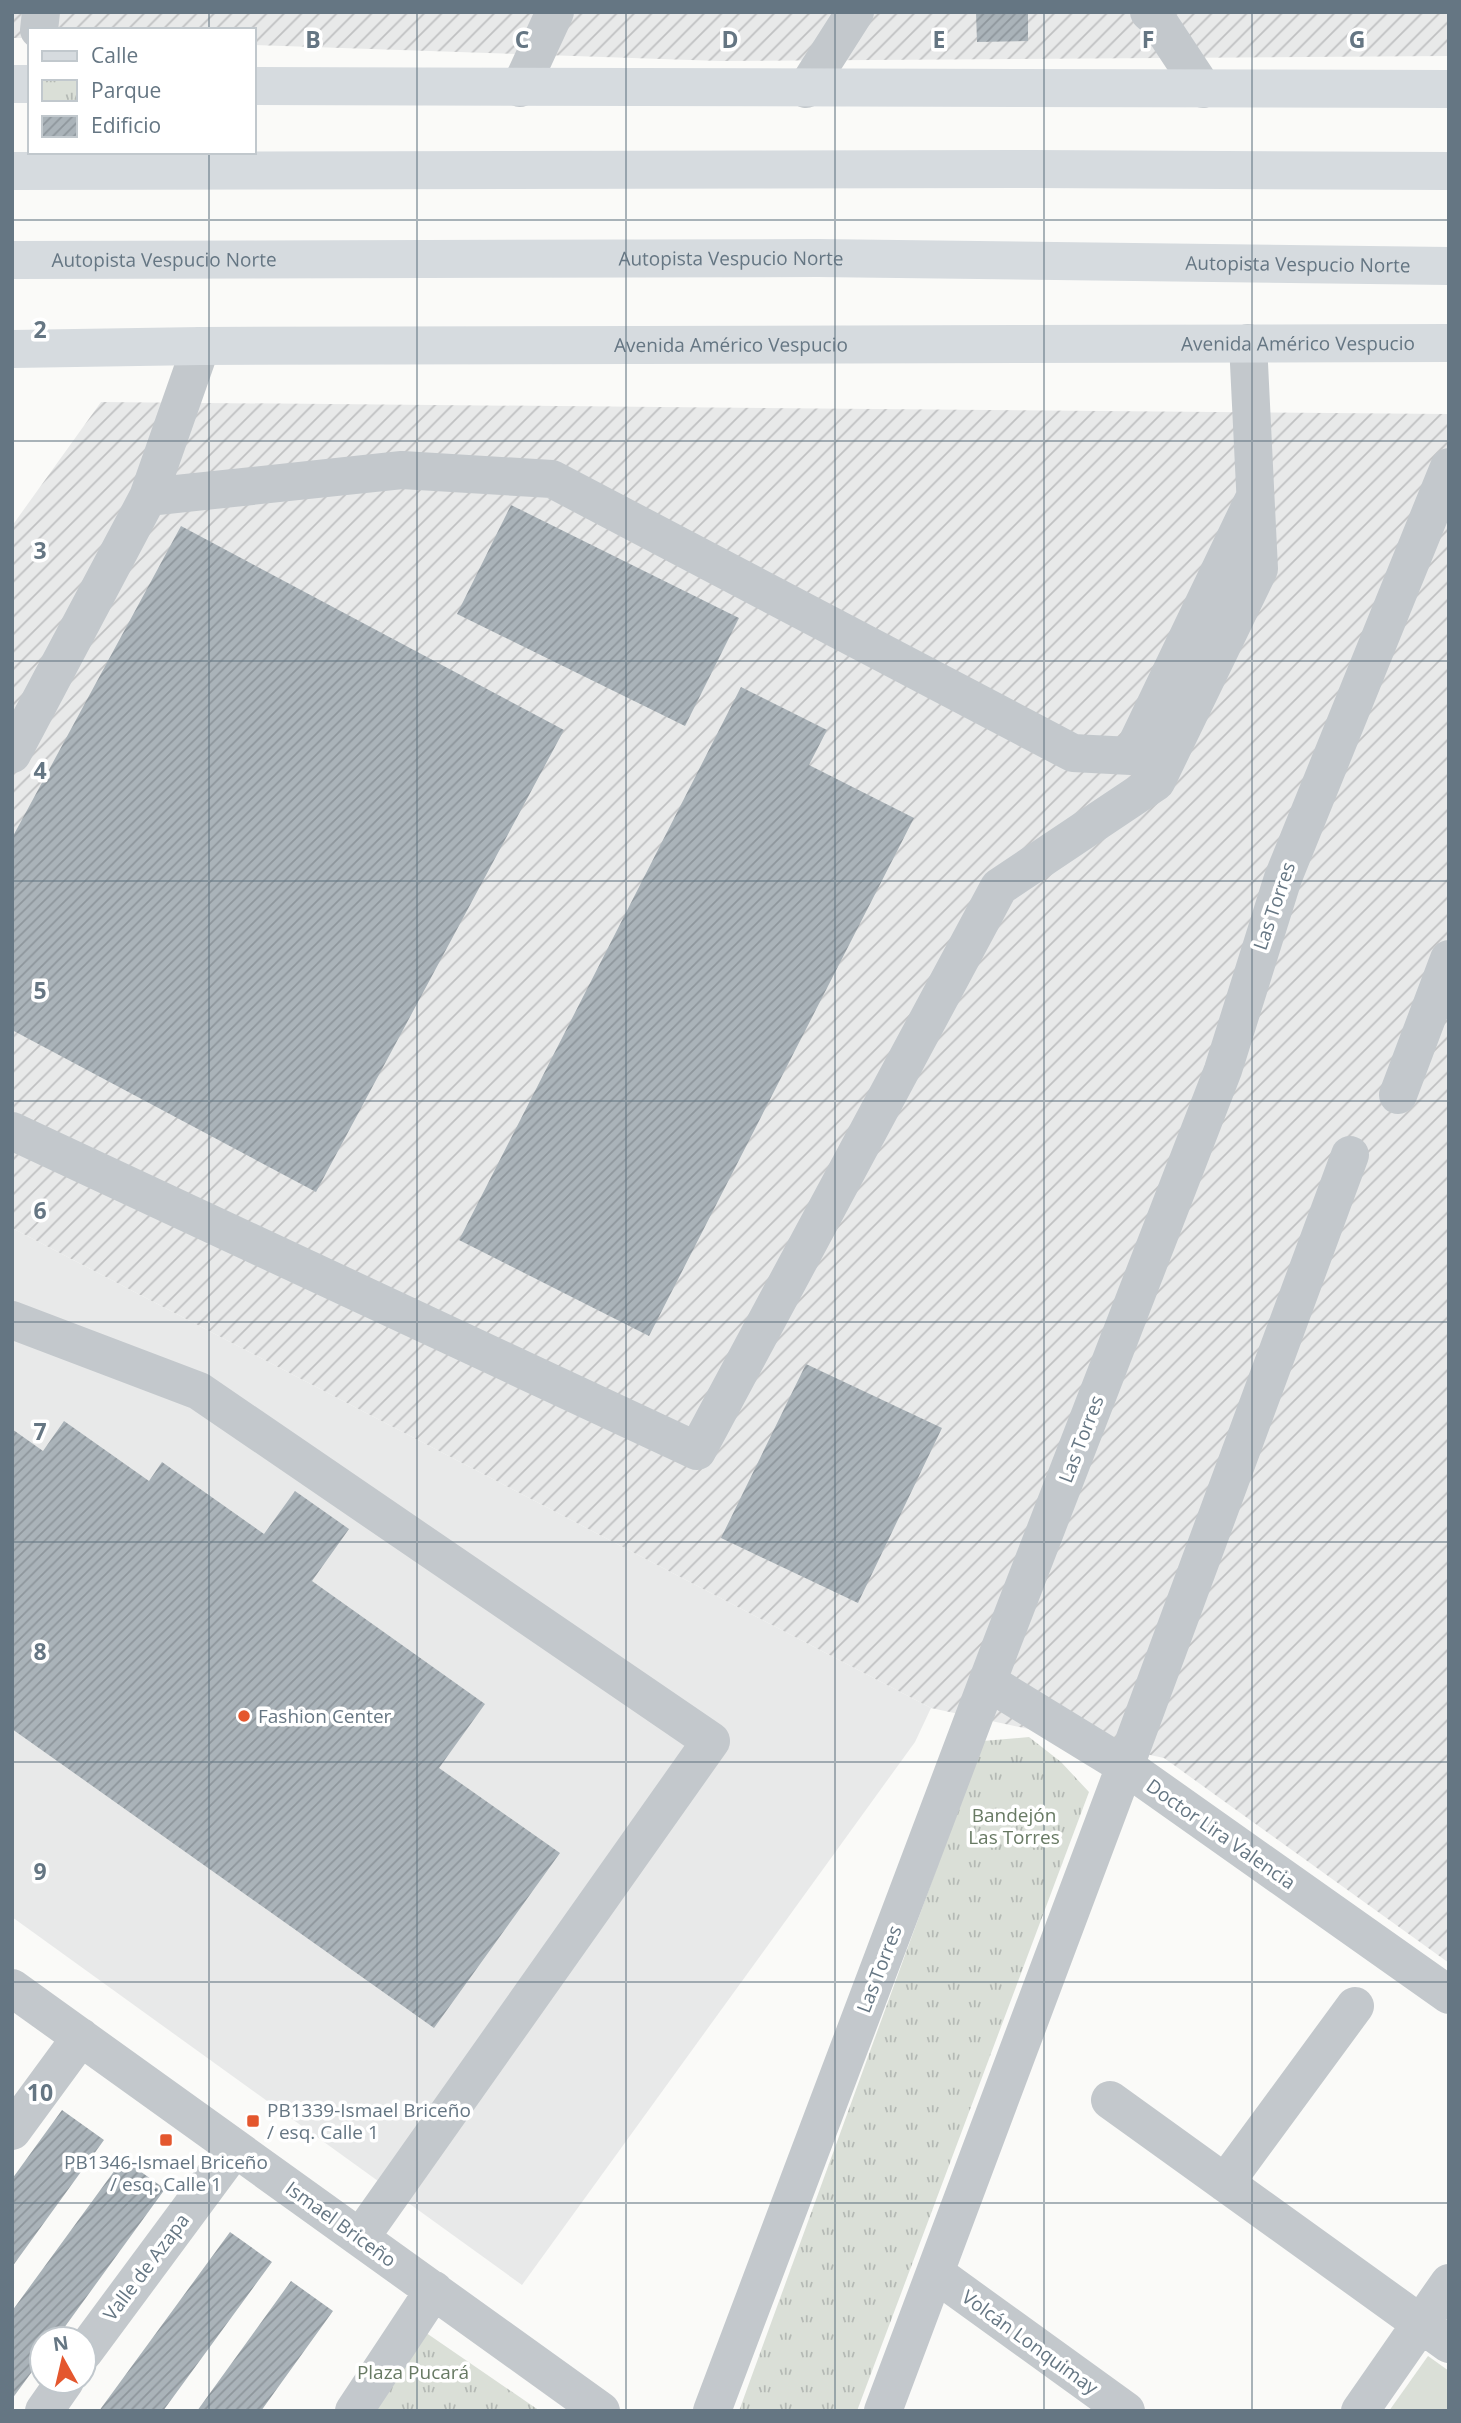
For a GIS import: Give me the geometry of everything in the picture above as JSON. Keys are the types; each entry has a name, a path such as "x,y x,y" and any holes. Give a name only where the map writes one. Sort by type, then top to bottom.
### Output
{"main road":[{"path":"256,86 1449,89"},
{"path":"12,171 1449,171"},
{"name":"Autopista Vespucio Norte","path":"12,260 818,258 1449,266"},
{"name":"Avenida Américo Vespucio","path":"12,349 201,346 1449,343"}],"street":[{"path":"520,88 555,12"},
{"path":"806,89 855,12"},
{"path":"1149,12 1156,18 1203,89"},
{"path":"12,1131 697,1451 999,887 1156,782 1259,569 1248,343"},
{"path":"12,754 148,497 201,346"},
{"name":"Las Torres","path":"712,2411 1223,1070 1283,878 1449,467"},
{"path":"148,497 402,470 552,479 1073,753 1131,756 1255,496"},
{"path":"1398,1095 1449,959"},
{"path":"883,2411 1350,1155"},
{"path":"12,1320 199,1391 711,1741 360,2238"},
{"name":"Doctor Lira Valencia","path":"988,1682 1125,1766 1449,1995"},
{"name":"Ismael Briceño","path":"12,1988 601,2411"},
{"path":"1225,2183 1355,2006"},
{"path":"12,2131 81,2037"},
{"path":"1110,2101 1435,2334"},
{"name":"Valle de Azapa","path":"98,2334 235,2148"},
{"name":"Volcán Lonquimay","path":"935,2273 1126,2411"},
{"path":"1360,2411 1435,2334 1449,2283"},
{"path":"354,2411 434,2290"},
{"path":"44,2411 55,2395"}],"shaded area":[{"path":"12,12 1449,12 1449,56 720,61 256,45 256,28 28,28 28,38 12,38"},
{"path":"101,402 1449,414 1449,1963 1164,1758 931,1708 12,1228 12,526"},
{"path":"12,1228 931,1708 915,1742 522,2285 12,1917"}],"green space":[{"name":"Bandejón Las Torres","path":"1029,1737 1061,1762 1089,1792 857,2411 739,2411 983,1741"},
{"name":"Plaza Pucará","path":"403,2317 540,2411 338,2411"},
{"path":"1428,2356 1449,2371 1449,2411 1389,2411"}],"building":[{"path":"976,12 1028,12 1028,41 977,42"},
{"path":"511,505 739,618 685,726 457,614"},
{"path":"181,526 564,730 316,1192 12,1030 12,838"},
{"path":"741,687 827,730 809,765 914,818 649,1336 459,1240"},
{"path":"806,1364 942,1428 858,1603 721,1538"},
{"name":"Fashion Center","path":"64,1421 149,1481 162,1462 264,1534 295,1491 349,1529 312,1581 485,1704 439,1768 560,1853 434,2028 12,1729 12,1429 43,1451"},
{"path":"62,2110 104,2140 12,2267 12,2179"},
{"path":"123,2159 165,2189 66,2325 28,2325 28,2377 12,2399 12,2311"},
{"path":"230,2232 272,2262 163,2411 99,2411"},
{"path":"291,2281 333,2311 261,2411 197,2411"}],"place":[{"name":"Fashion Center","path":"244,1716"},
{"name":"PB1339-Ismael Briceño / esq. Calle 1","path":"253,2121"},
{"name":"PB1346-Ismael Briceño / esq. Calle 1","path":"166,2140"}]}
